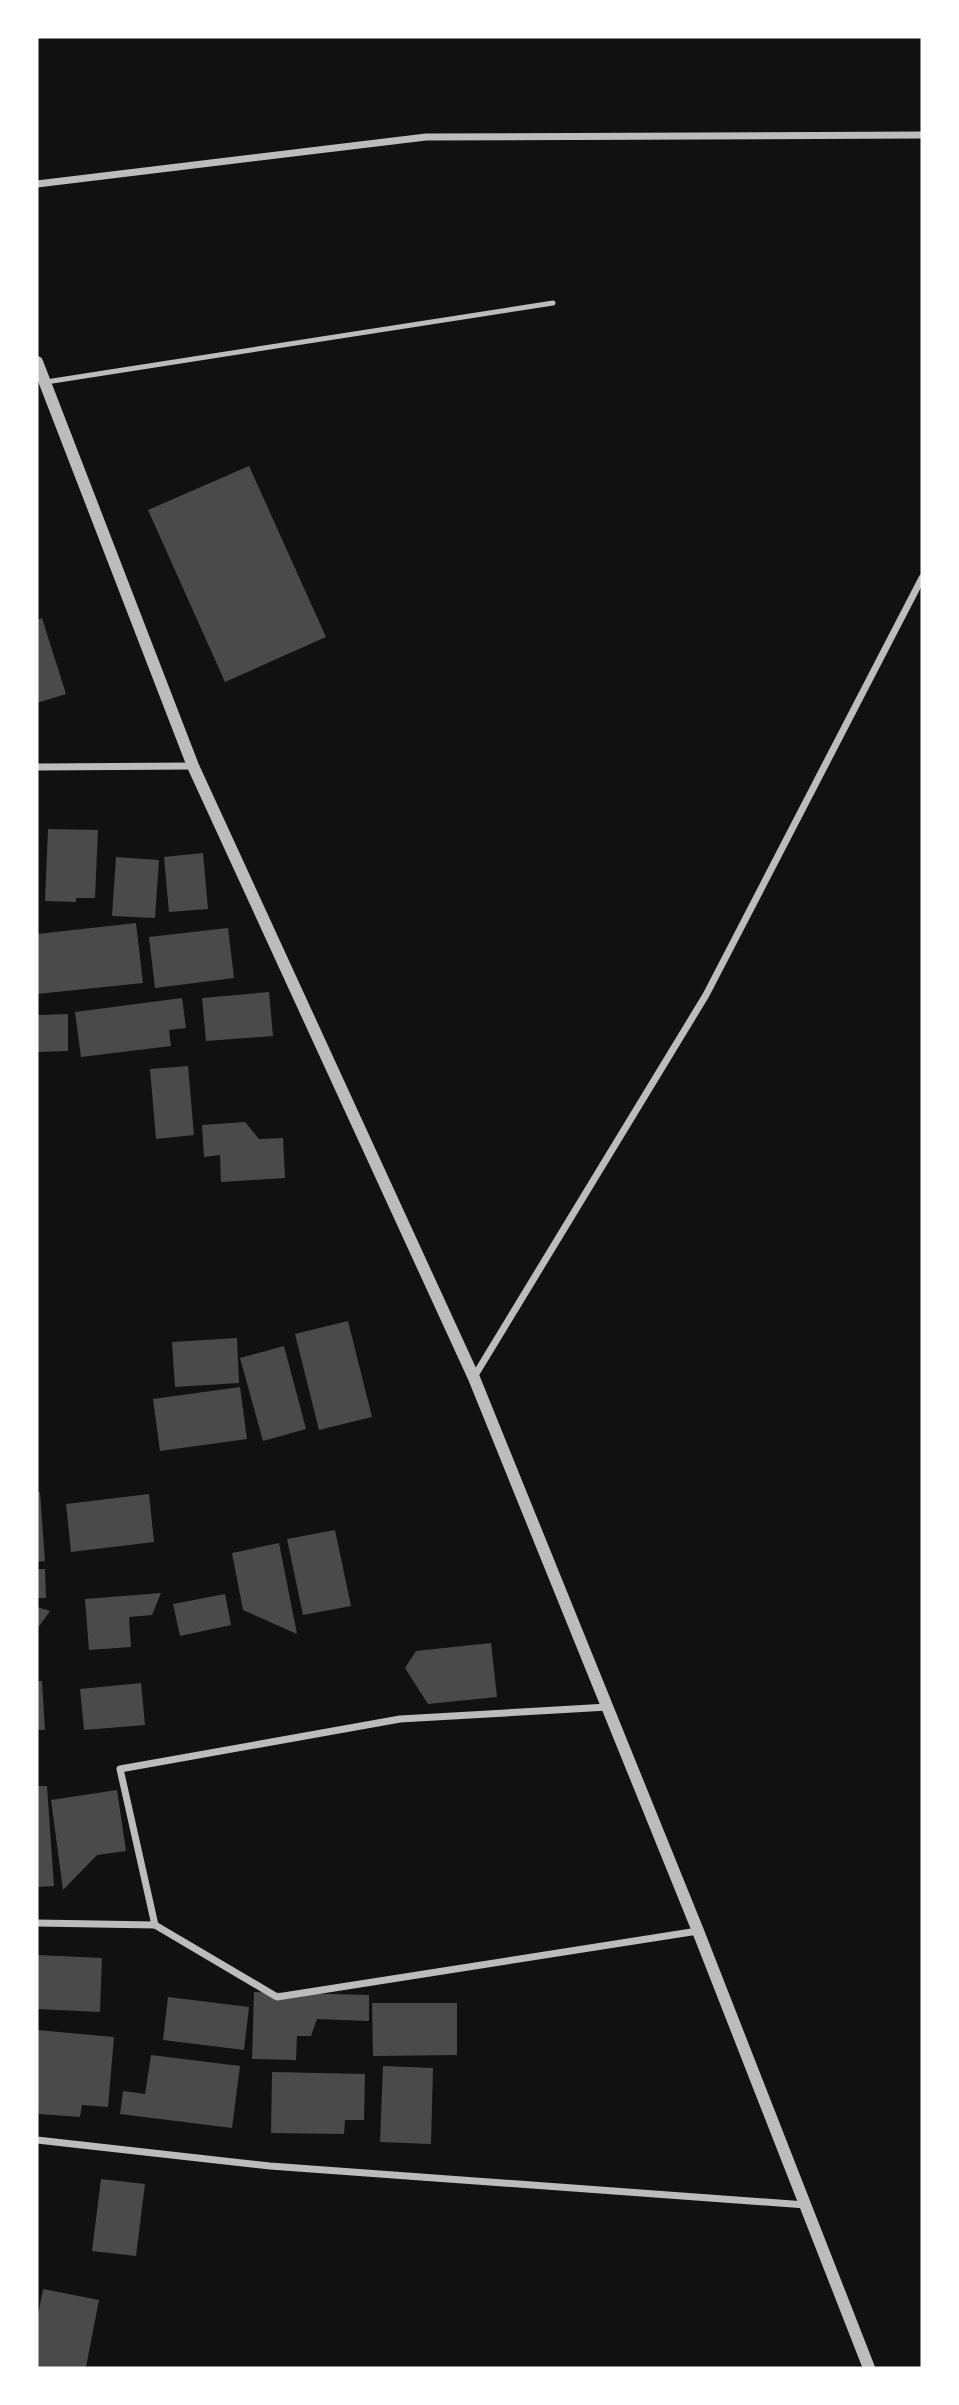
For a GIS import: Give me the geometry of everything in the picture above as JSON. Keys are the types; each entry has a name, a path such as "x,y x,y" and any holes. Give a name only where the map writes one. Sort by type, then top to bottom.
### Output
{"street":[{"path":"37,184 426,137 922,135"},
{"path":"37,362 193,766 474,1378 698,1931 869,2368"},
{"path":"474,1378 706,995 922,578"},
{"path":"37,767 193,766"},
{"path":"155,1925 120,1769 400,1719 608,1707"},
{"path":"37,1923 155,1925 277,1997 698,1931"},
{"path":"37,2140 270,2166 806,2205"}],"lane":[{"path":"46,382 553,303"}],"building":[{"path":"249,466 326,637 225,682 148,510"},
{"path":"42,618 66,694 37,703 37,620"},
{"path":"48,829 98,830 95,898 76,898 76,902 45,901"},
{"path":"203,853 208,909 169,912 164,857"},
{"path":"116,857 159,860 155,918 112,916"},
{"path":"136,923 143,983 37,994 37,934"},
{"path":"228,928 234,978 155,988 149,937"},
{"path":"269,992 273,1036 206,1041 202,998"},
{"path":"182,998 186,1028 169,1030 171,1046 81,1057 75,1012"},
{"path":"68,1014 68,1051 37,1052 37,1015"},
{"path":"188,1066 194,1135 156,1139 150,1069"},
{"path":"245,1122 259,1139 283,1138 285,1178 221,1182 220,1155 204,1157 202,1125"},
{"path":"348,1321 372,1417 319,1430 295,1334"},
{"path":"237,1338 239,1383 175,1387 172,1342"},
{"path":"284,1346 306,1429 263,1441 240,1358"},
{"path":"240,1387 247,1439 160,1451 153,1399"},
{"path":"37,1492 40,1492 45,1561 37,1562"},
{"path":"149,1494 154,1542 71,1552 66,1504"},
{"path":"335,1530 351,1606 303,1615 287,1539"},
{"path":"279,1543 297,1634 243,1610 232,1553"},
{"path":"37,1569 45,1569 46,1598 37,1598"},
{"path":"161,1593 152,1615 129,1617 131,1647 89,1650 85,1599"},
{"path":"225,1594 231,1625 180,1636 173,1604"},
{"path":"37,1607 50,1611 37,1629"},
{"path":"491,1643 497,1697 428,1704 405,1668 416,1651"},
{"path":"37,1681 42,1681 45,1730 37,1730"},
{"path":"141,1683 145,1725 84,1730 80,1689"},
{"path":"37,1786 47,1786 54,1886 37,1887"},
{"path":"117,1790 126,1851 97,1855 63,1890 51,1800"},
{"path":"37,1955 102,1958 100,2012 37,2009"},
{"path":"254,1992 369,1995 369,2021 317,2019 311,2036 297,2036 296,2060 252,2059"},
{"path":"168,1997 249,2007 244,2050 163,2040"},
{"path":"372,2003 457,2003 457,2055 373,2056"},
{"path":"37,2030 114,2037 108,2107 82,2105 80,2117 39,2114"},
{"path":"151,2055 240,2066 232,2128 120,2114 123,2091 145,2094"},
{"path":"383,2066 433,2068 431,2144 380,2142"},
{"path":"272,2072 365,2074 364,2120 345,2120 344,2134 271,2133"},
{"path":"101,2179 145,2184 136,2256 92,2251"},
{"path":"43,2289 99,2300 86,2367 37,2368 37,2320"}]}
